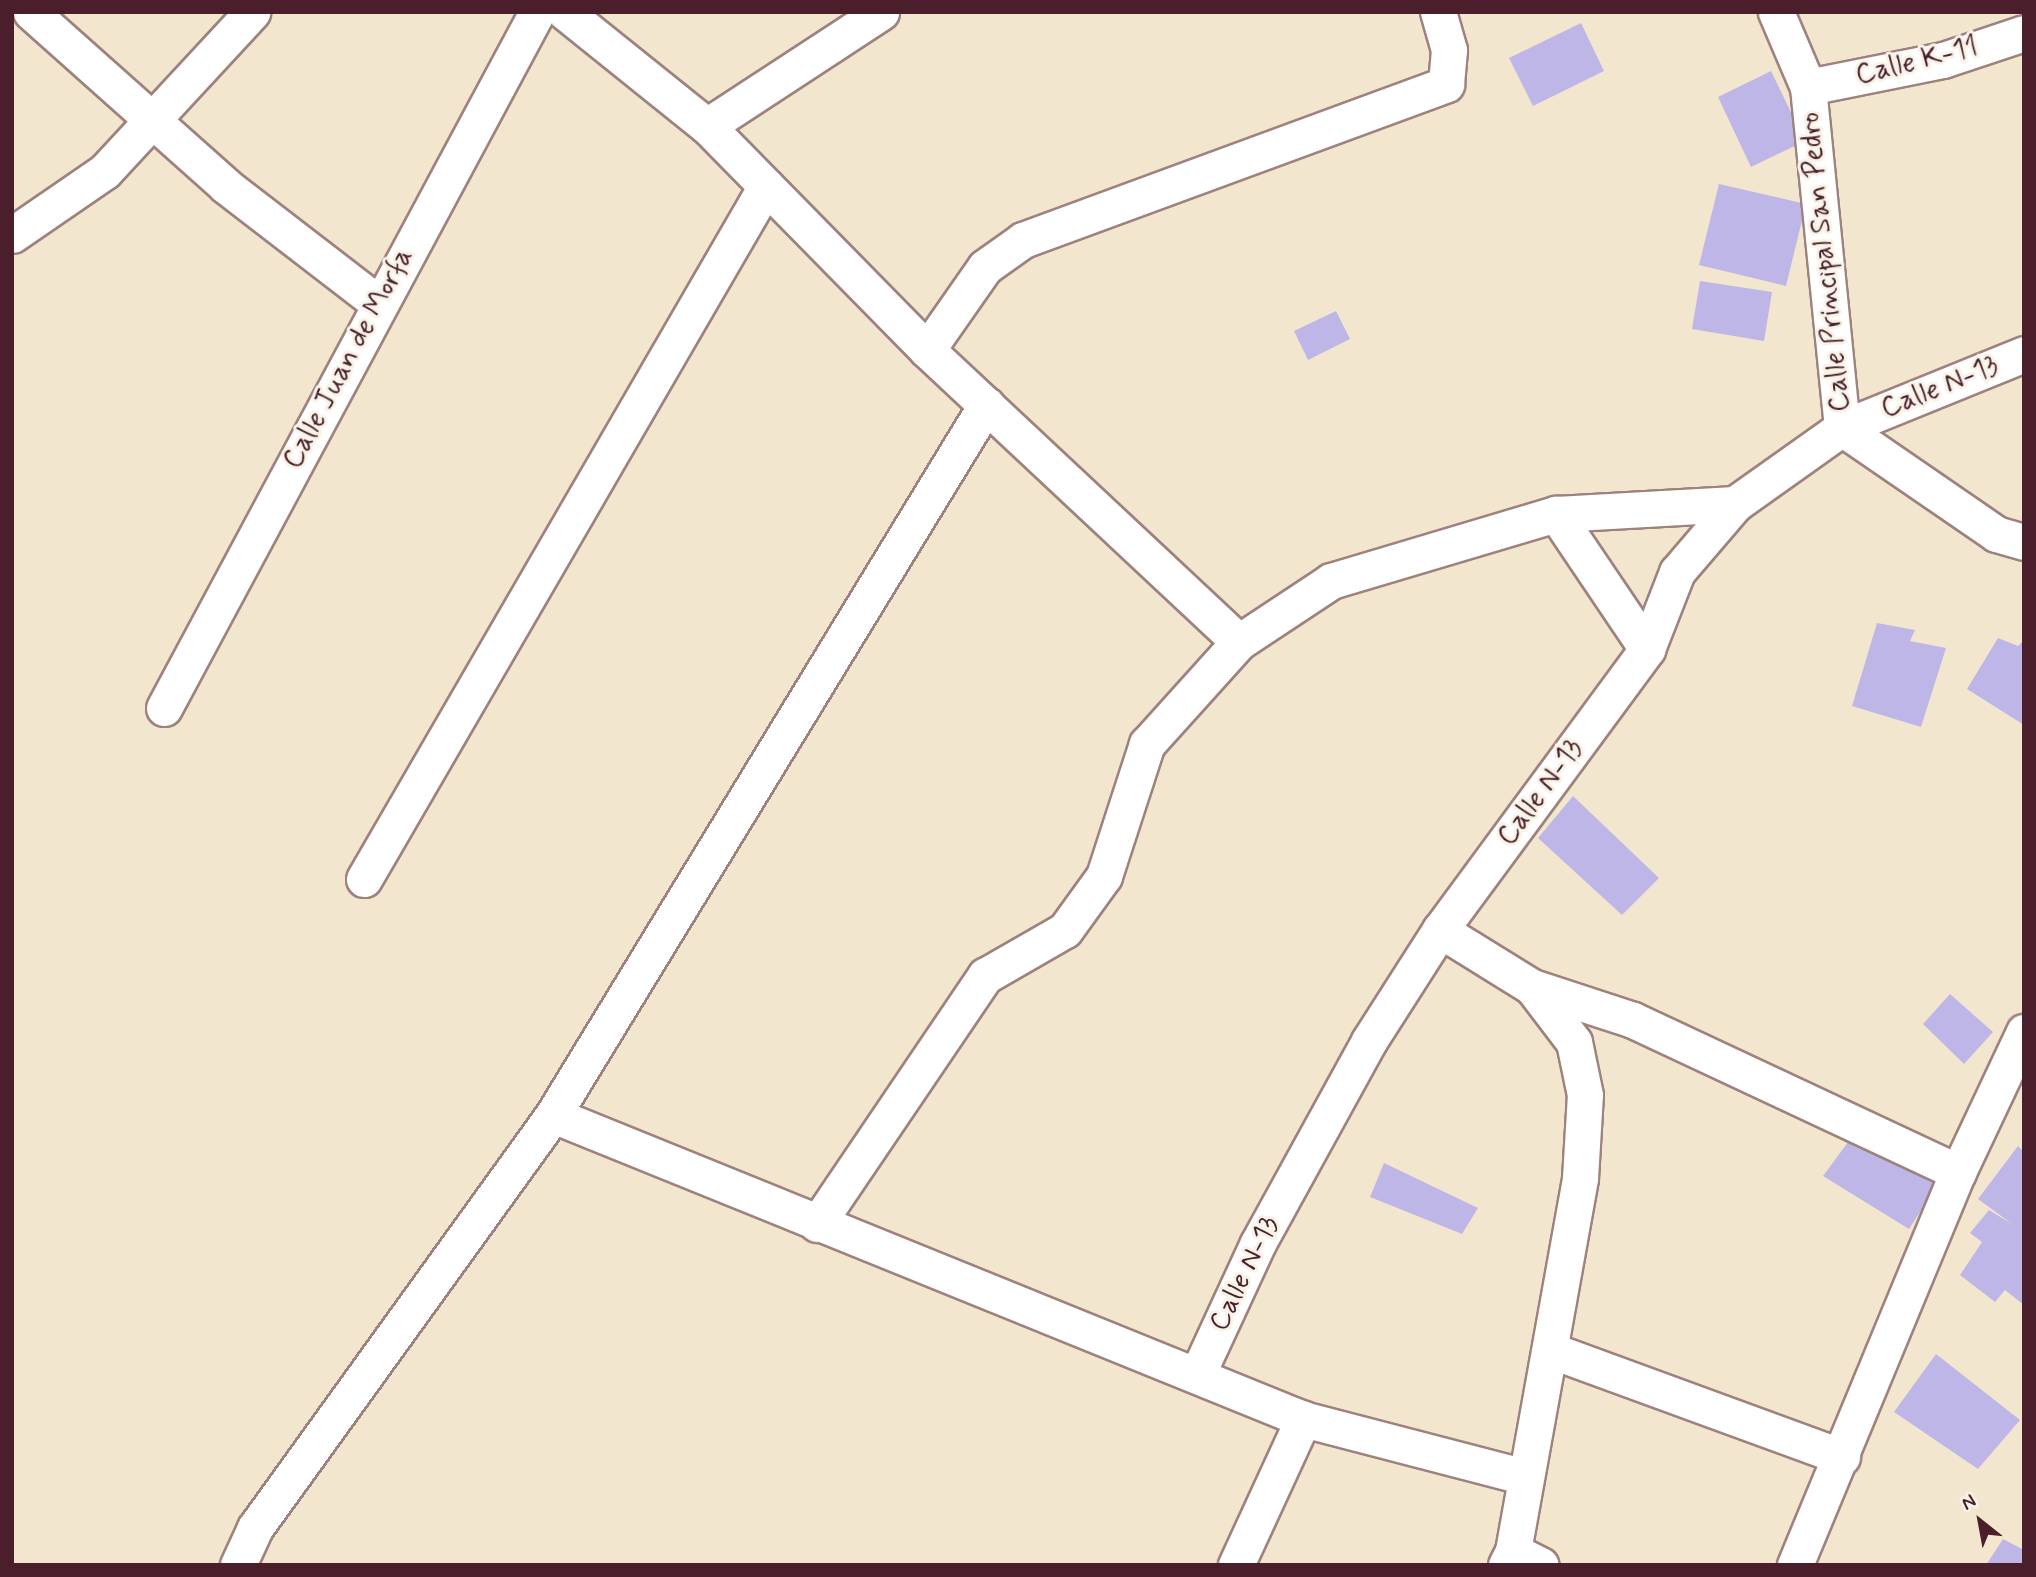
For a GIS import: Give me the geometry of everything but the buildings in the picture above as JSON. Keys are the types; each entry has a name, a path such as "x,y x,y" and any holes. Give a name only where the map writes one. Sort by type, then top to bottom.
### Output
{"street":[{"path":"31,12 226,186 378,303"},
{"path":"12,234 105,171 252,12"},
{"name":"Calle Juan de Morfa","path":"164,708 378,303 537,12"},
{"path":"565,12 707,126 927,350 1239,642"},
{"path":"707,126 881,12"},
{"path":"927,350 985,267 1023,240 1446,84 1449,50 1438,12"},
{"name":"Calle Principal San Pedro","path":"1776,12 1808,86 1842,428 1996,534 2024,542"},
{"name":"Calle K-11","path":"1808,86 1943,60 2024,33"},
{"path":"364,878 766,186"},
{"name":"Calle N-13","path":"1197,1375 1264,1231 1368,1041 1440,930 1647,649 1677,572 1735,504 1842,428 2024,354"},
{"path":"238,1565 256,1528 553,1115 986,405"},
{"path":"817,1224 985,976 1065,930 1104,876 1147,744 1239,642 1331,581 1556,514 1735,504"},
{"path":"1556,514 1647,649"},
{"path":"1440,930 1532,987 1633,1020 1958,1172"},
{"path":"1520,1560 1525,1477 1580,1178 1585,1095 1574,1042 1532,987"},
{"path":"1795,1565 1958,1172 2024,1032"},
{"path":"553,1115 1303,1419 1525,1477"},
{"path":"1550,1350 1842,1457"},
{"path":"1236,1565 1303,1419"}]}
